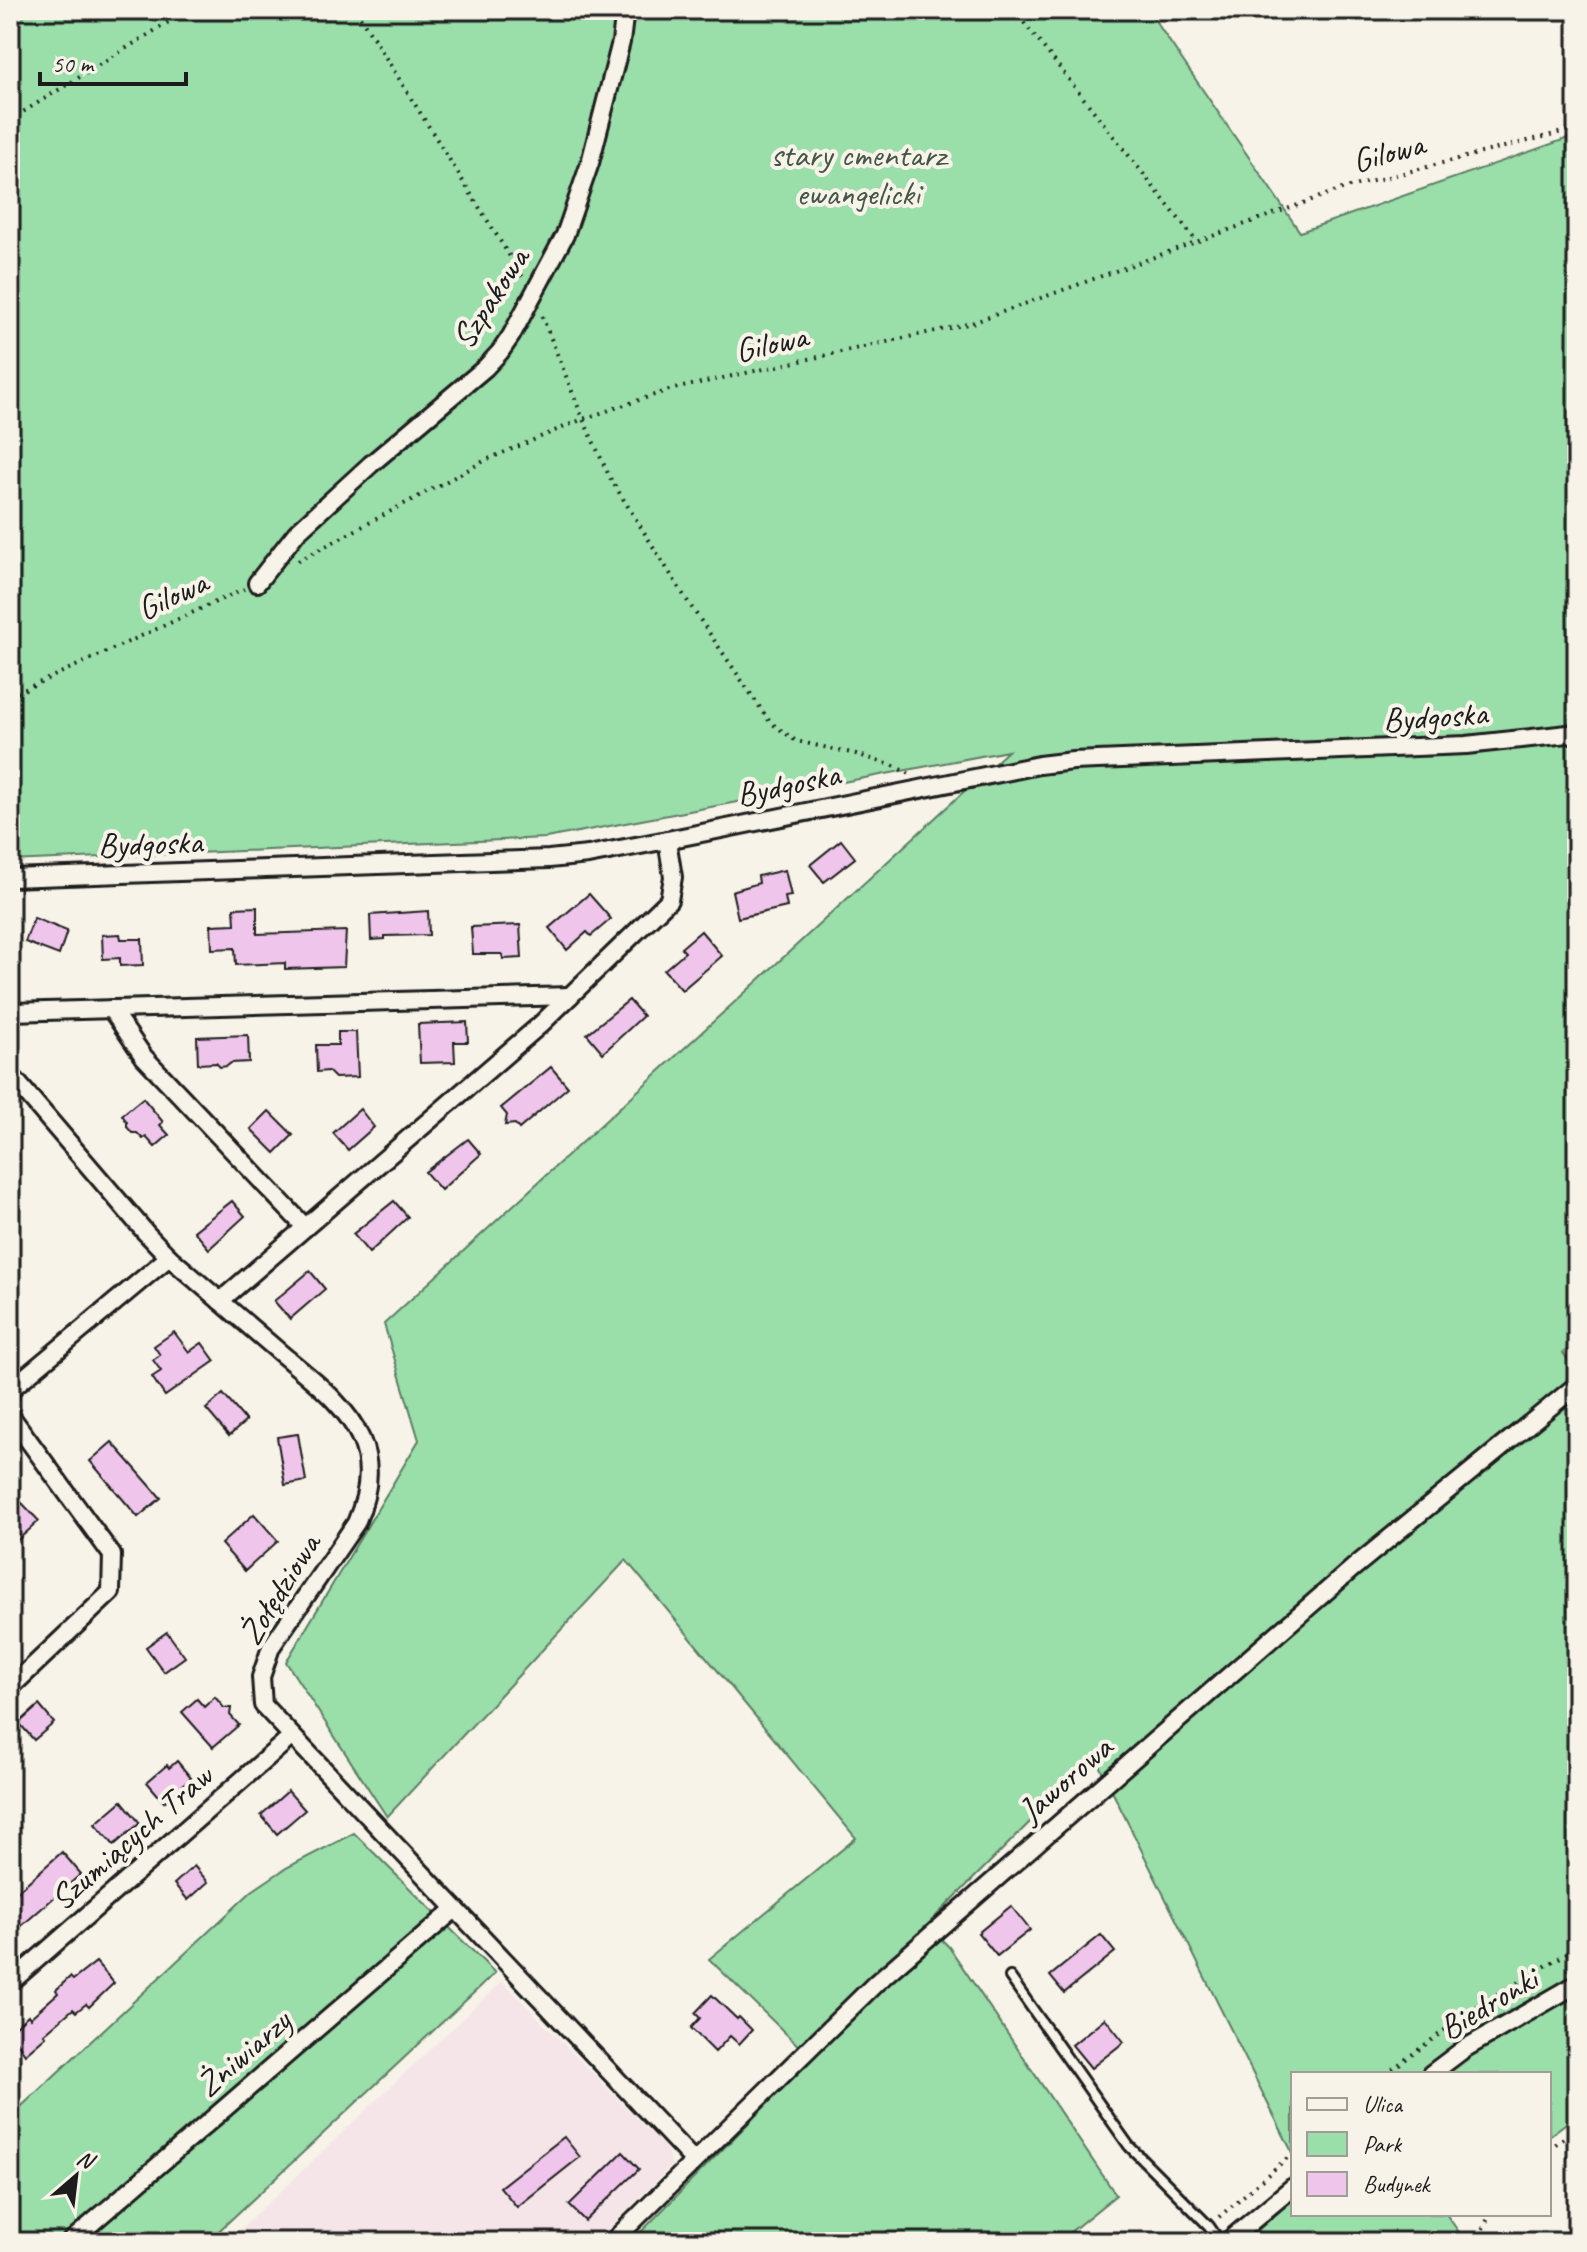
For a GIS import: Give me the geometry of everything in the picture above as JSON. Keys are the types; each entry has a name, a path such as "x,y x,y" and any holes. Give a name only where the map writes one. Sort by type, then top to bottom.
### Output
{"street":[{"name":"Szpakowa","path":"257,583 297,532 371,464 461,389 492,360 511,336 565,235 590,163 621,42 625,10"},
{"name":"Bydgoska","path":"10,878 549,859 667,840 1039,765 1073,761 1466,745 1577,733"},
{"path":"220,1301 540,1025 669,900 673,877 667,840"},
{"path":"10,1012 570,996"},
{"path":"111,1009 144,1057 305,1227"},
{"name":"Żołędziowa","path":"10,1074 169,1257 328,1395 342,1409 362,1441 369,1475 363,1507 356,1523 271,1647 261,1677 263,1705 694,2161"},
{"path":"10,1394 12,1388 169,1257"},
{"name":"Jaworowa","path":"612,2242 888,1972 1353,1568 1577,1385"},
{"path":"10,1415 112,1555 111,1592 10,1688"},
{"name":"Szumiących Traw","path":"10,1983 292,1736"},
{"name":"Żniwiarzy","path":"70,2242 455,1909"},
{"name":"Biedronki","path":"1434,2072 1464,2049 1577,1984"},
{"path":"1227,2242 1291,2189"}],"lane":[{"path":"1010,1977 1129,2146 1209,2226 1220,2242"}],"path":[{"path":"10,120 188,10"},
{"path":"356,10 533,293 610,478 688,602 770,722 796,741 894,766 912,776 923,787"},
{"path":"1014,10 1197,242"},
{"name":"Gilowa","path":"297,561 486,460 583,419 669,390 972,323 1342,189 1577,126"},
{"name":"Gilowa","path":"10,696 257,583"},
{"path":"1389,2072 1465,2015 1577,1947"},
{"path":"1551,2148 1577,2128"},
{"path":"1189,2242 1291,2155"},
{"path":"1486,2242 1480,2235 1489,2216"}],"shaded area":[{"path":"502,1981 665,2147 672,2165 595,2242 227,2242"}],"green space":[{"name":"stary cmentarz ewangelicki","path":"10,10 1148,10 1300,232 1577,135 1577,1341 1563,1353 1577,1371 1577,2115 1551,2134 1551,2072 1291,2072 1291,2150 1095,1757 927,1925 949,1947 1116,2195 1058,2242 631,2242 812,2059 709,1959 856,1838 626,1560 387,1817 286,1662 419,1440 384,1324 1008,751 546,838 10,861"},
{"path":"354,1833 495,1973 207,2242 10,2242 10,2117 252,1891 286,1868"},
{"path":"1291,2201 1291,2216 1447,2216 1466,2242 1245,2242"}],"building":[{"path":"841,840 855,858 824,882 810,865"},
{"path":"785,870 791,896 785,897 787,907 738,918 732,891 759,883 758,876"},
{"path":"589,894 611,919 591,936 587,932 567,950 549,928"},
{"path":"257,907 257,934 346,931 344,967 285,969 285,963 236,965 235,948 212,949 211,925 235,924 234,908"},
{"path":"428,911 429,935 385,936 385,939 371,940 370,915"},
{"path":"34,918 67,931 59,955 25,942"},
{"path":"520,925 522,958 503,959 502,954 473,954 471,927"},
{"path":"701,931 722,956 682,990 664,970 685,952 681,948"},
{"path":"120,934 121,939 142,939 143,965 120,966 120,958 103,959 102,935"},
{"path":"629,1000 643,1016 603,1053 587,1034"},
{"path":"467,1022 468,1042 454,1042 455,1062 420,1063 418,1024"},
{"path":"338,1032 356,1032 358,1077 335,1078 328,1071 317,1072 316,1045 338,1045"},
{"path":"248,1035 249,1062 220,1067 216,1063 198,1064 197,1037"},
{"path":"551,1067 568,1087 519,1129 515,1124 505,1125 507,1115 501,1108"},
{"path":"143,1098 163,1122 160,1125 169,1135 155,1147 146,1137 143,1139 132,1133 122,1115"},
{"path":"360,1109 374,1127 348,1150 333,1133"},
{"path":"269,1111 293,1135 275,1153 251,1129"},
{"path":"468,1139 481,1154 441,1190 425,1172"},
{"path":"232,1201 245,1216 209,1249 194,1231"},
{"path":"394,1201 408,1217 369,1253 353,1234"},
{"path":"310,1271 325,1289 290,1319 274,1301"},
{"path":"174,1332 189,1352 202,1343 215,1361 165,1396 152,1377 161,1371 153,1360 160,1355 154,1346"},
{"path":"223,1394 246,1421 229,1436 206,1409"},
{"path":"298,1434 306,1481 285,1485 277,1437"},
{"path":"112,1442 161,1498 138,1517 90,1461"},
{"path":"22,1503 39,1521 10,1547 10,1514"},
{"path":"254,1514 278,1541 245,1571 221,1544"},
{"path":"167,1632 185,1657 164,1672 146,1647"},
{"path":"215,1697 224,1708 231,1708 230,1715 239,1725 213,1747 182,1712 197,1699 204,1707"},
{"path":"39,1705 54,1723 34,1740 19,1723"},
{"path":"177,1761 191,1778 164,1802 147,1782 167,1765 169,1768"},
{"path":"288,1791 305,1810 277,1834 261,1815"},
{"path":"122,1801 140,1823 114,1845 95,1824"},
{"path":"62,1852 81,1874 10,1936 10,1898"},
{"path":"194,1866 208,1882 188,1900 174,1884"},
{"path":"1011,1906 1030,1930 997,1956 978,1933"},
{"path":"1101,1935 1115,1952 1064,1993 1050,1976"},
{"path":"96,1962 114,1983 89,2007 86,2004 76,2012 73,2009 25,2054 10,2032 58,1993 56,1990 70,1977 73,1980"},
{"path":"712,1995 752,2030 739,2044 730,2036 715,2052 691,2028 700,2018 695,2013"},
{"path":"1105,2018 1124,2042 1091,2068 1072,2045"},
{"path":"564,2137 580,2157 517,2207 500,2187"},
{"path":"623,2152 639,2169 585,2221 569,2205"}]}
